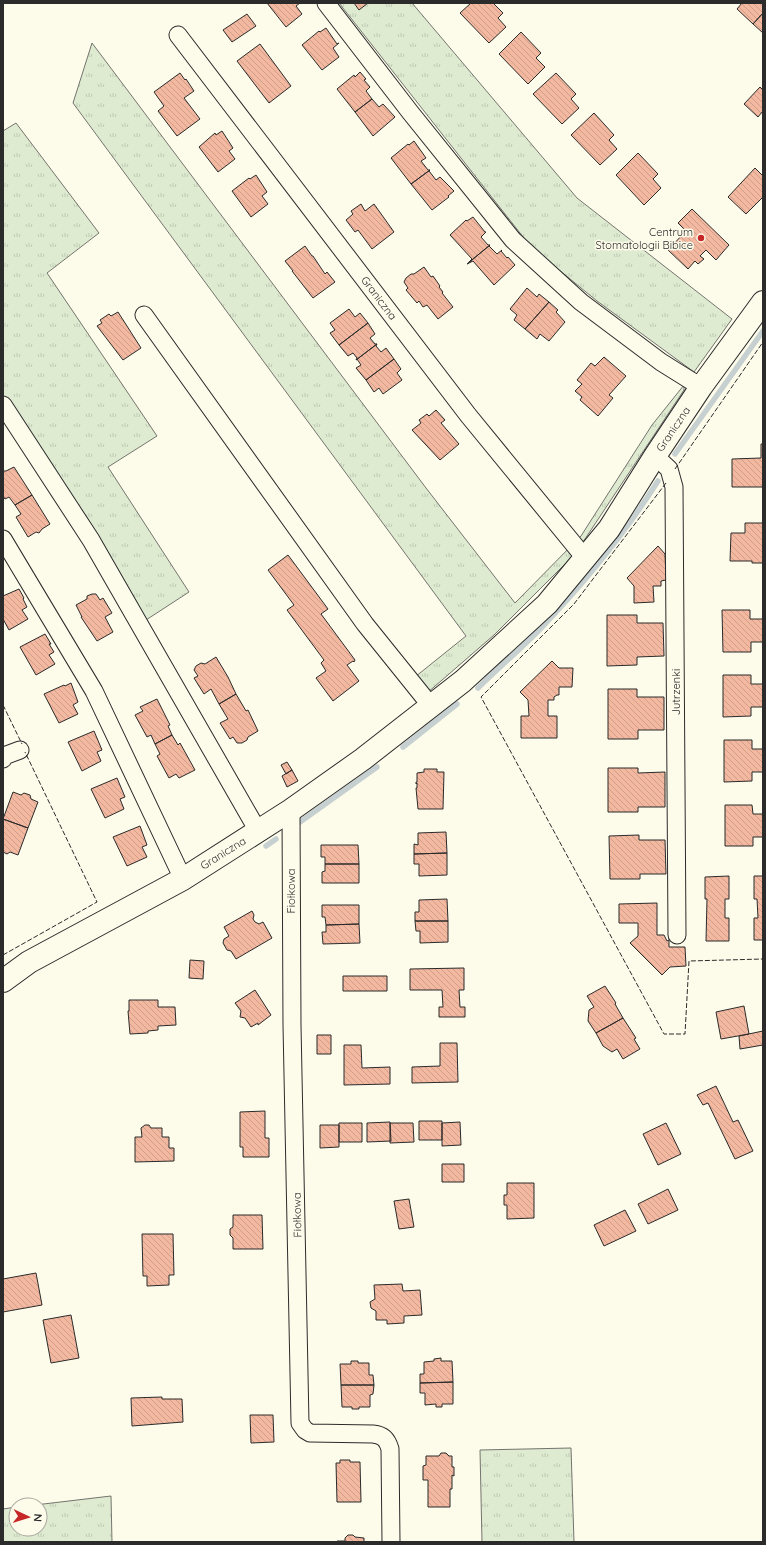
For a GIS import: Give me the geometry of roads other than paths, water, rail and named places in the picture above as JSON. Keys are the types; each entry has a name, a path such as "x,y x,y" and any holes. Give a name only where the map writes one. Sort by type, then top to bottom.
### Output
{"street":[{"path":"326,3 410,112 513,240 581,302 661,362 701,387"},
{"name":"Graniczna","path":"178,34 468,415 585,558"},
{"name":"Graniczna","path":"3,981 30,962 183,879 291,810 363,759 463,681 547,604 609,529 701,387 763,302"},
{"path":"144,315 365,624 431,706"},
{"path":"3,404 91,540 258,831"},
{"name":"Jutrzenki","path":"655,456 668,469 674,487 678,935"},
{"path":"3,539 94,691 183,879"},
{"path":"3,759 4,756 20,750"},
{"name":"Fiołkowa","path":"291,810 292,1025 300,1423 305,1430 310,1433 373,1434 380,1435 388,1442 390,1449 391,1542"}],"waterway":[{"path":"675,454 763,331"},
{"path":"478,688 534,635 574,593 604,557 658,481"},
{"path":"403,747 457,704"},
{"path":"300,822 377,767"},
{"path":"266,846 276,839"}],"place":[{"name":"Centrum Stomatologii Bibice","path":"701,238"}]}
